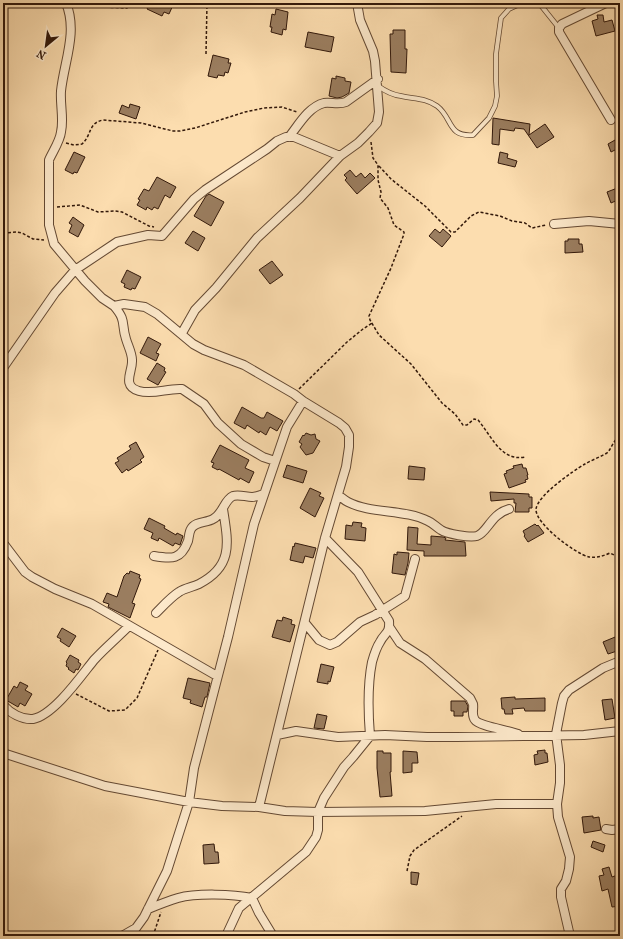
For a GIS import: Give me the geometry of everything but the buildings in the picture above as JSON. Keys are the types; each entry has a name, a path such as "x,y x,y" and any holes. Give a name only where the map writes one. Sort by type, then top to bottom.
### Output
{"street":[{"path":"182,333 195,310 216,288 257,238 300,198 340,156 358,143 377,123 379,112 378,83 374,56 360,20 357,3"},
{"path":"606,3 562,24 559,28 559,32 611,120"},
{"path":"67,7 72,33 62,80 62,130 60,138 49,160 49,225 54,242 58,250 85,281 102,298 121,313 125,338 132,356 129,379 133,388 146,392 182,389 204,404 218,422 240,444 258,455 275,461"},
{"path":"289,137 316,107 324,103 342,104 378,83"},
{"path":"3,368 55,293 76,270 117,242 148,235 162,236 194,199 277,141 294,137 340,156"},
{"path":"554,224 589,221 620,224"},
{"path":"114,306 124,304 145,307 182,333 193,344 204,350 244,365 294,394 302,401 339,423 345,428 349,435 346,467 325,538 281,712 277,735 259,807"},
{"path":"122,936 136,928 166,872 189,802 194,768 228,637 254,524 287,427 302,401"},
{"path":"154,556 173,558 180,556 185,549 191,528 196,524 213,520 219,515 231,497 235,495 252,497 264,494"},
{"path":"338,495 349,503 382,511 409,515 428,521 442,531 472,536 478,536 501,511 508,509"},
{"path":"156,613 179,592 199,584 221,568 226,560 227,538 223,509"},
{"path":"325,538 358,572 383,610 389,621 390,628 400,643 425,659 470,698 473,704 473,718 476,721 489,726 510,730 522,736"},
{"path":"3,543 25,572 32,577 55,589 92,604 217,676"},
{"path":"304,622 319,640 330,646 337,642 360,622 405,596 415,559"},
{"path":"3,705 14,714 28,719 34,719 48,711 70,691 95,659 129,626"},
{"path":"226,936 239,908 306,852 313,842 318,830 318,812 324,798 335,779 370,736 368,705 369,679 377,647 390,628"},
{"path":"570,936 561,897 561,889 566,881 570,857 558,817 560,765 556,734 564,696 569,690 603,668 620,661"},
{"path":"277,735 296,731 338,737 385,735 427,737 522,736 620,731"},
{"path":"3,753 105,786 189,802 222,806 259,807 285,811 318,812 425,811 496,804 558,804"},
{"path":"606,829 620,829"},
{"path":"148,908 189,896 238,895 252,898"},
{"path":"252,898 259,913 274,936"}],"lane":[{"path":"378,83 387,92 399,96 428,101 441,110 459,134 473,135 489,118 495,106 497,96 496,54 500,18 509,9 522,3"},
{"path":"539,3 559,28"}],"path":[{"path":"67,7 88,6 101,8 127,8 133,3"},
{"path":"206,54 207,3"},
{"path":"60,138 68,144 80,145 86,140 93,125 98,121 103,120 141,123 168,130 180,131 264,108 278,106 301,114 310,112"},
{"path":"370,132 371,152 378,165 392,179 425,206 451,232 455,232 472,216 479,212 524,223 532,228 554,224"},
{"path":"378,165 378,180 381,192 380,198 388,208 394,225 404,232 404,234 391,268 369,316 372,323 379,335 410,364 442,403 455,414 463,425 467,425 474,419 478,420 501,450 513,458 525,456"},
{"path":"49,208 80,205 98,212 122,212 149,226 157,227"},
{"path":"3,233 22,233 33,239 42,239 54,242"},
{"path":"294,394 347,342 372,323"},
{"path":"620,437 616,439 608,451 578,468 556,485 540,501 536,509 537,514 550,530 571,548 583,555 596,557 610,553 620,558"},
{"path":"70,691 109,711 125,710 137,698 160,644"},
{"path":"406,871 410,856 414,850 447,826 461,818 469,806"},
{"path":"152,936 165,903"}]}
